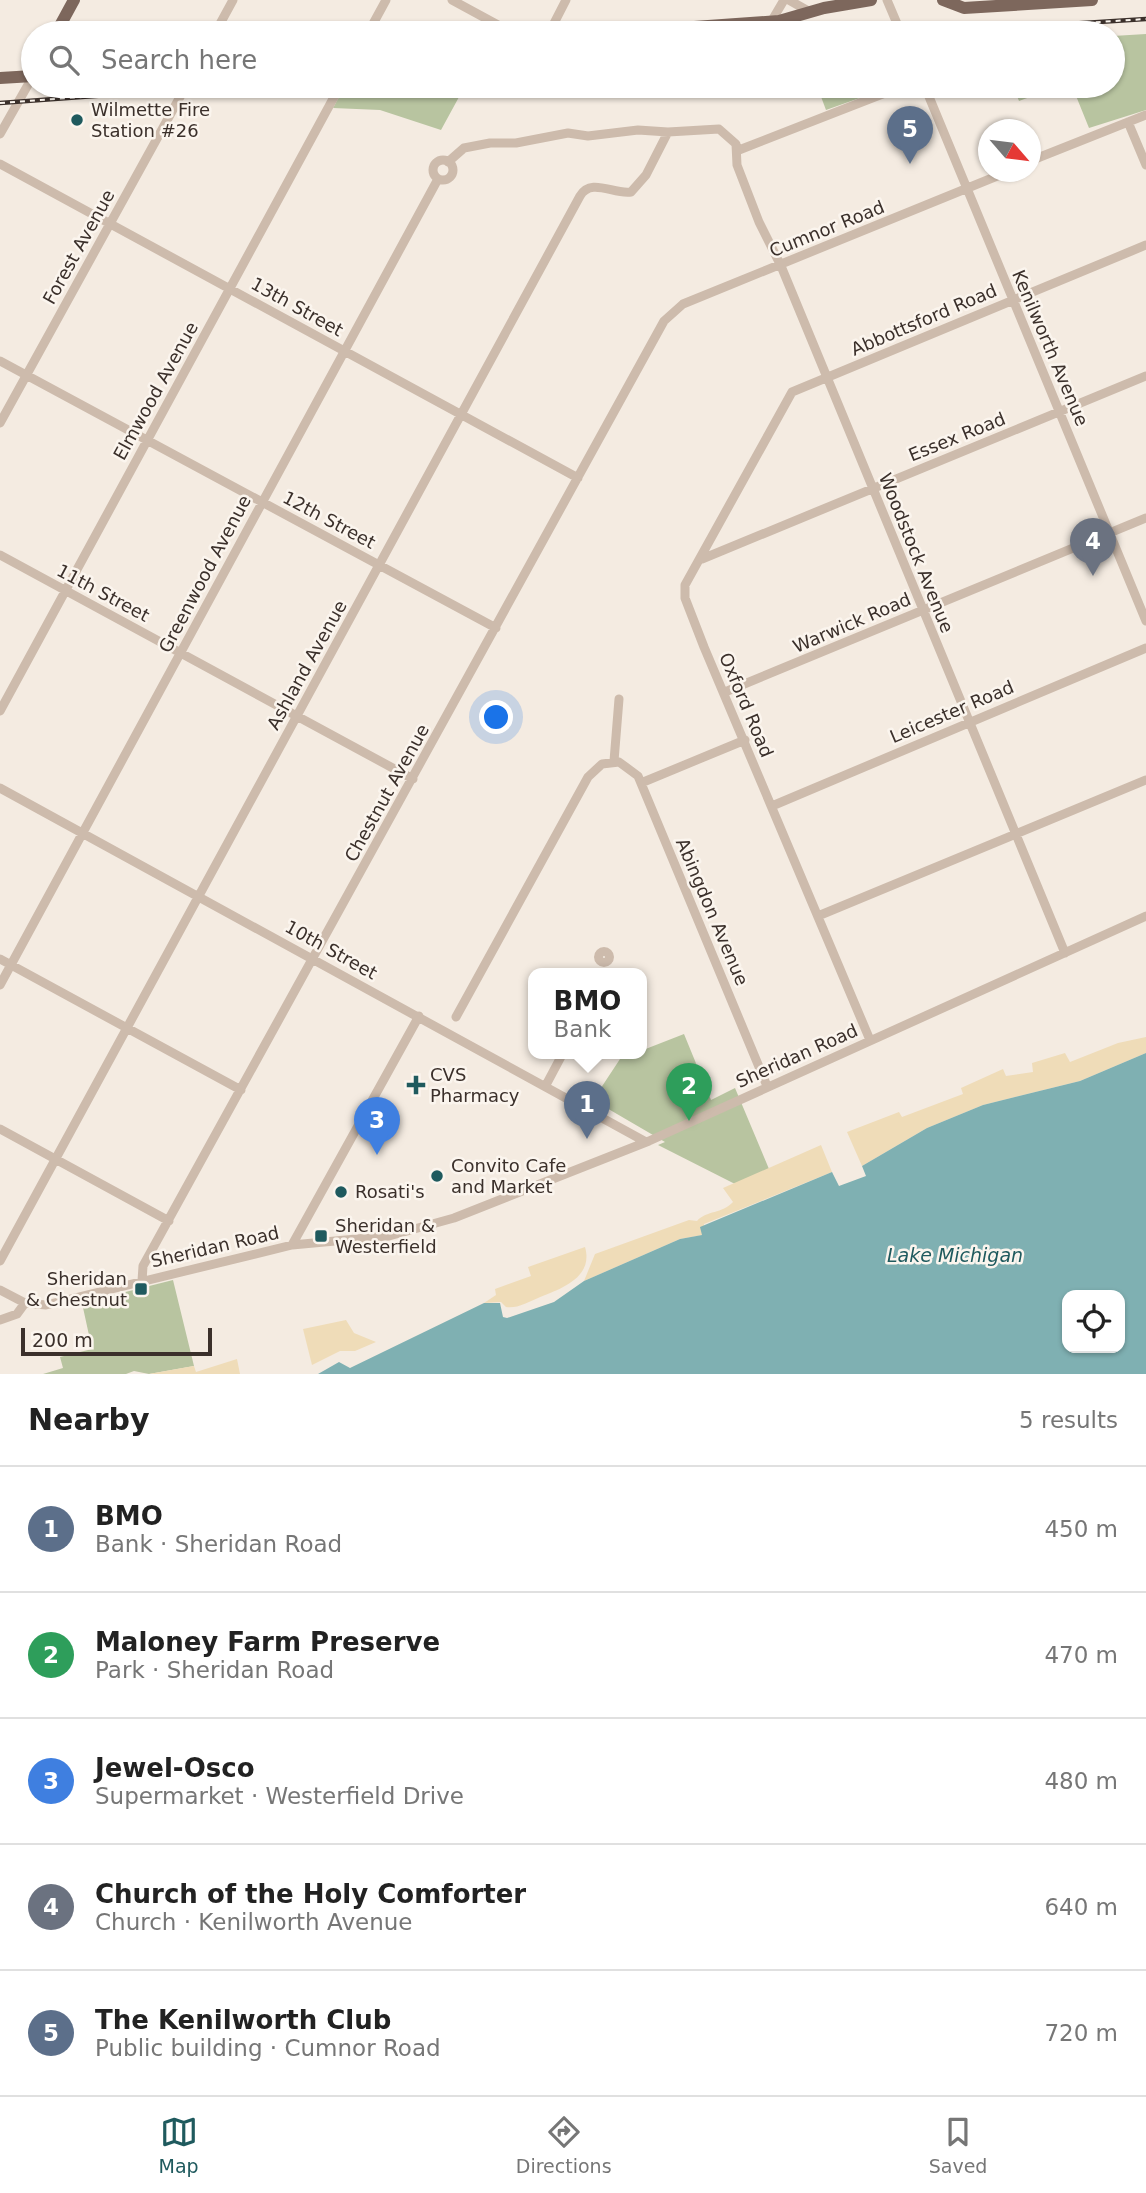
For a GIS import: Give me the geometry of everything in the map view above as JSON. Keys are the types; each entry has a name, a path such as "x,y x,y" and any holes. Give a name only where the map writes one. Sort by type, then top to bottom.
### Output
{"main road":[{"path":"63,21 74,0"},
{"path":"775,21 871,0"},
{"path":"949,1 964,8 1091,0"},
{"path":"0,78 21,77"}],"street":[{"path":"222,21 233,0"},
{"path":"375,21 386,0"},
{"path":"452,0 491,21"},
{"path":"555,21 566,0"},
{"path":"772,21 786,0 810,12"},
{"path":"887,0 896,21"},
{"path":"0,134 21,97"},
{"name":"Forest Avenue","path":"0,423 179,98"},
{"name":"Elmwood Avenue","path":"0,711 333,98"},
{"path":"448,162 464,148 490,143 516,144 568,134 588,136 638,130 668,132 719,129 733,138 739,150 788,134 812,120 871,98"},
{"name":"Kenilworth Avenue","path":"929,98 1146,621"},
{"path":"1041,157 1146,115"},
{"path":"1128,122 1146,165"},
{"name":"Ashland Avenue","path":"0,1261 584,190 593,187 632,192 646,175 668,132"},
{"name":"Woodstock Avenue","path":"739,150 737,165 761,228 827,378 1065,953"},
{"name":"Greenwood Avenue","path":"439,161 448,162 453,171 450,177 438,179 434,174 434,165 439,161"},
{"name":"13th Street","path":"0,164 578,478"},
{"name":"Greenwood Avenue","path":"0,985 438,179"},
{"name":"Cumnor Road","path":"664,321 683,304 983,182"},
{"name":"Abbottsford Road","path":"792,392 1146,245"},
{"name":"Chestnut Avenue","path":"142,1281 143,1266 664,321"},
{"name":"12th Street","path":"0,360 496,628"},
{"name":"Essex Road","path":"702,559 1146,376"},
{"name":"Oxford Road","path":"792,392 717,524 702,559 688,579 684,594 870,1040"},
{"name":"Warwick Road","path":"725,692 1146,517"},
{"name":"11th Street","path":"0,555 413,779"},
{"name":"Leicester Road","path":"772,806 1146,648"},
{"path":"456,1017 588,777 597,766 614,761 619,699"},
{"path":"641,783 745,740"},
{"name":"Abingdon Avenue","path":"614,761 630,768 641,783 767,1086"},
{"path":"818,916 1146,779"},
{"name":"10th Street","path":"0,788 646,1142"},
{"name":"Sheridan Road","path":"0,1290 25,1303 46,1305 292,1245 388,1236 440,1220 452,1213 457,1214 646,1142 1146,916"},
{"path":"0,959 241,1090"},
{"path":"292,1245 419,1016"},
{"path":"546,1085 560,1059"},
{"path":"0,1129 169,1221"},
{"path":"0,1320 15,1316 25,1303"}],"green space":[{"path":"1146,34 1146,110 1089,128 1077,98 1125,98 1125,35"},
{"path":"338,98 458,98 441,130 380,110 333,108"},
{"path":"822,98 860,98 826,110"},
{"path":"684,1034 711,1100 735,1088 769,1169 735,1184 658,1145 665,1142 593,1100 620,1059 647,1059 647,1048"},
{"path":"173,1280 194,1366 149,1374 134,1371 126,1374 43,1374 63,1368 60,1357 92,1349 82,1303"}],"sand":[{"path":"1146,1037 1146,1053 1080,1081 983,1105 927,1128 862,1166 847,1132 899,1112 902,1117 963,1094 961,1088 1003,1069 1006,1076 1033,1072 1032,1063 1065,1053 1070,1062 1118,1043"},
{"path":"821,1145 832,1172 704,1224 703,1235 680,1239 584,1281 595,1254 689,1220 697,1221 729,1206 733,1202 723,1188"},
{"path":"585,1247 585,1267 565,1286 514,1307 506,1307 501,1302 484,1303 496,1295 495,1289 531,1276 528,1267"},
{"path":"346,1320 354,1333 376,1342 355,1351 340,1351 312,1365 303,1329"},
{"path":"237,1359 240,1374 149,1374 194,1366 196,1372"}],"water":[{"name":"Lake Michigan","path":"1146,1053 1146,1374 318,1374 339,1362 350,1368 484,1303 500,1303 503,1317 507,1318 554,1302 584,1281 680,1239 702,1235 700,1227 832,1172 839,1186 866,1176 862,1166 927,1128 983,1105 1080,1081"}],"railway":[{"path":"1115,21 1146,19"},
{"path":"0,103 68,98"}],"place":[{"name":"Wilmette Fire Station #26","path":"77,120"},
{"name":"The Kenilworth Club","path":"910,164"},
{"name":"Church of the Holy Comforter","path":"1093,576"},
{"name":"CVS Pharmacy","path":"416,1085"},
{"name":"Maloney Farm Preserve","path":"689,1121"},
{"name":"BMO","path":"587,1139"},
{"name":"Jewel-Osco","path":"377,1155"},
{"name":"Convito Cafe and Market","path":"437,1176"},
{"name":"Rosati's","path":"341,1192"},
{"name":"Sheridan & Westerfield","path":"321,1236"},
{"name":"Sheridan & Chestnut","path":"141,1289"}]}
